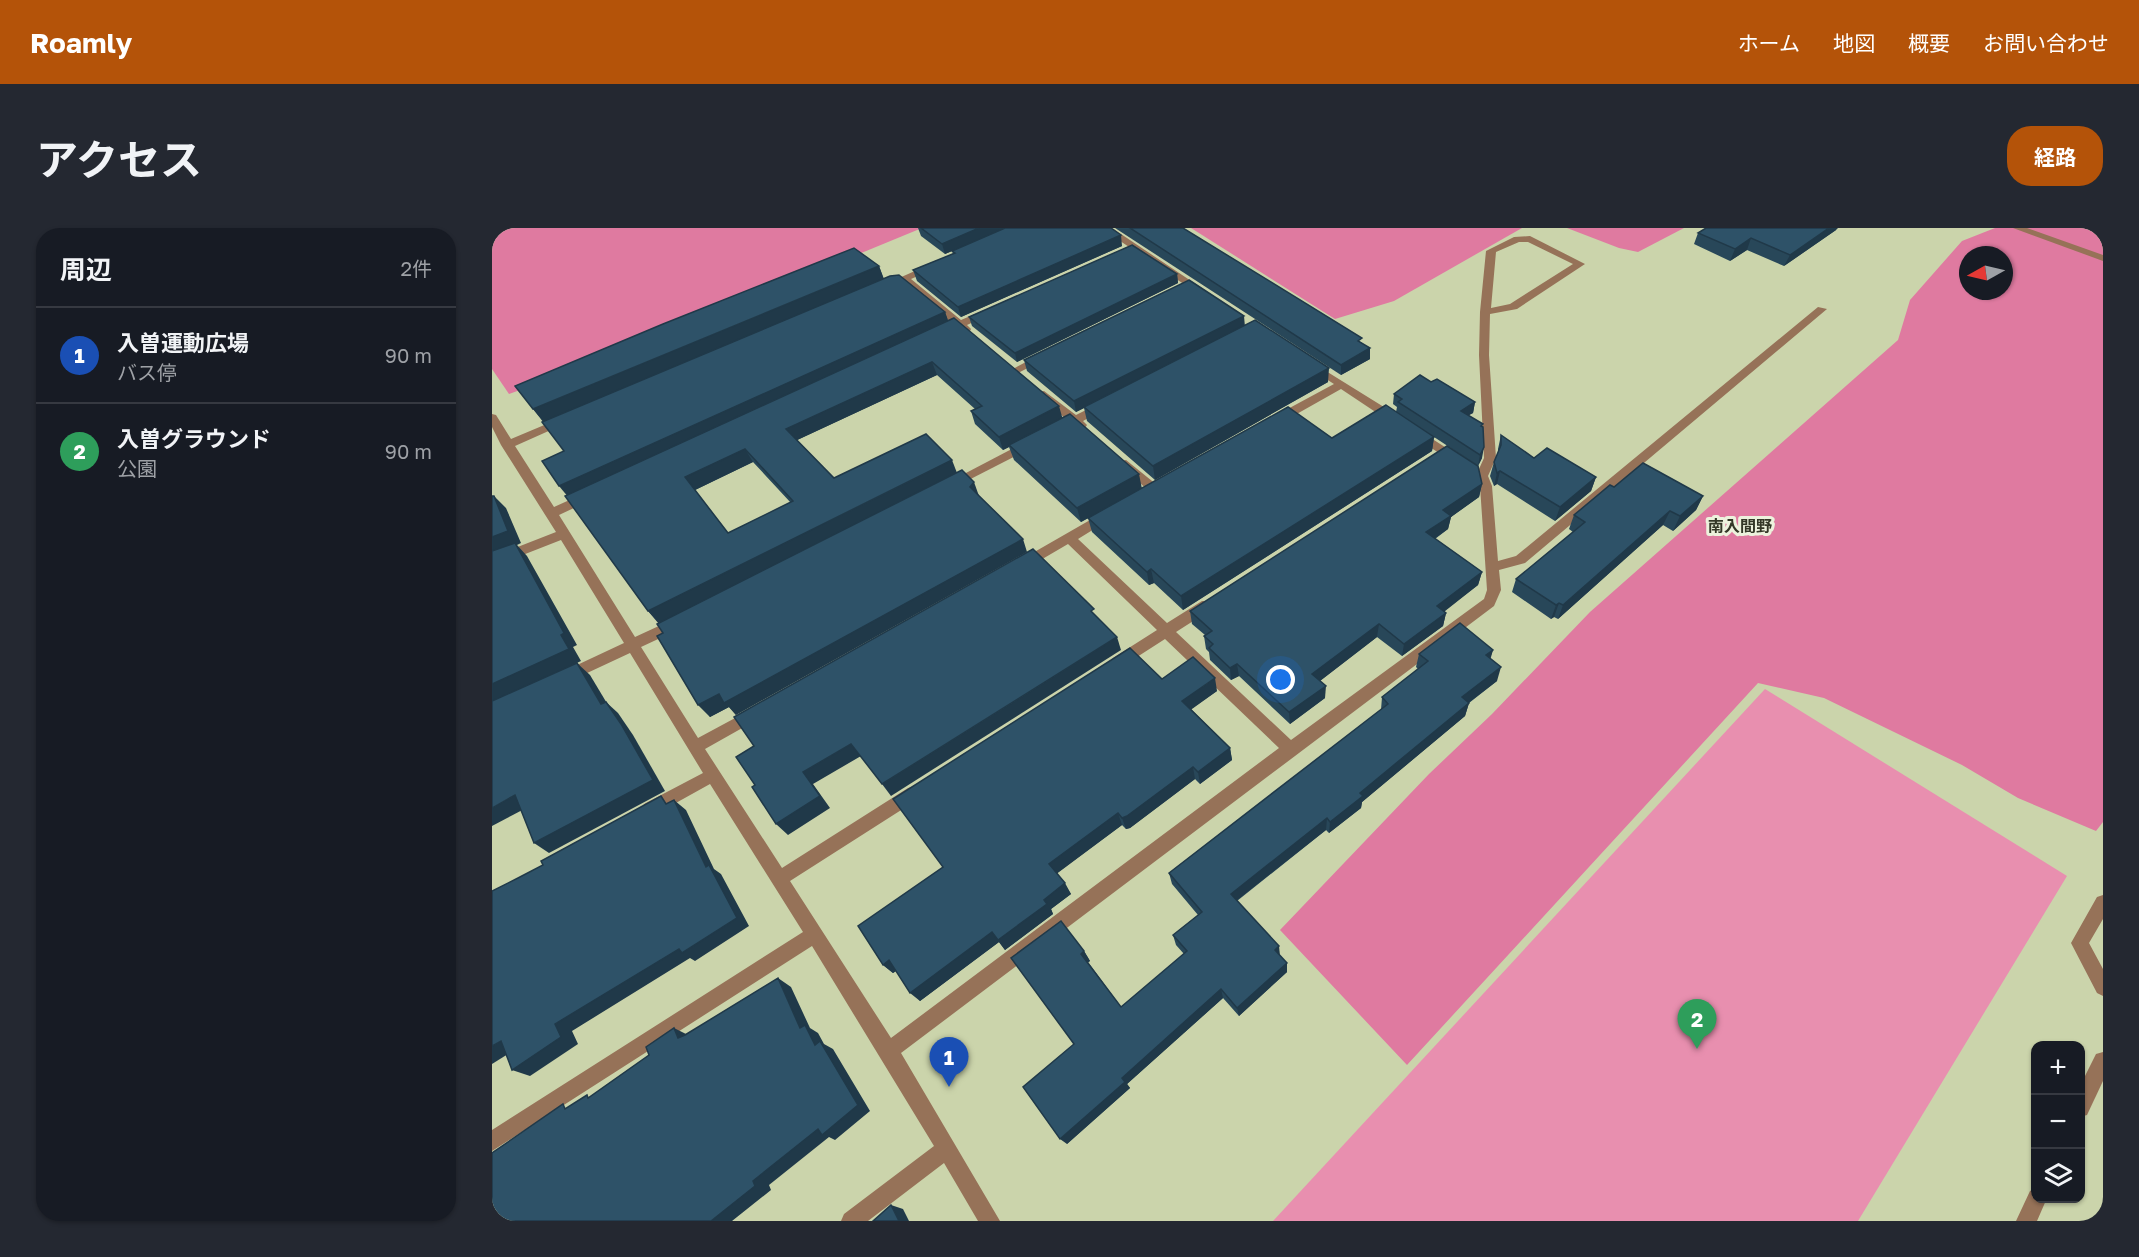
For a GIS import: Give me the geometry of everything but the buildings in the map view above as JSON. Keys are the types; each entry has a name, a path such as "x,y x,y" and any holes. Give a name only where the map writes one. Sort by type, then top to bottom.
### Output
{"street":[{"path":"1106,228 1129,249 1184,286 1208,296"},
{"path":"2018,228 2103,258"},
{"path":"1482,476 1490,458 1484,355 1485,312 1491,251 1517,239 1530,239 1580,264 1513,308 1485,312"},
{"path":"871,292 947,260"},
{"path":"904,278 974,336"},
{"path":"928,339 1004,304"},
{"path":"1492,567 1520,560 1822,309"},
{"path":"1056,349 1020,373 1092,436"},
{"path":"889,1051 1489,602 1494,590 1486,486 1482,476 1439,455 1303,359"},
{"path":"1268,425 1341,385"},
{"path":"939,490 1118,399"},
{"path":"500,441 573,417"},
{"path":"492,418 500,441 550,514 889,1051 990,1221"},
{"path":"1119,458 1154,488"},
{"path":"550,514 605,489"},
{"path":"1007,573 1116,510"},
{"path":"492,562 562,534"},
{"path":"1069,538 1290,749"},
{"path":"1106,670 1215,600"},
{"path":"554,683 688,618"},
{"path":"696,747 770,706"},
{"path":"635,818 713,775"},
{"path":"780,878 927,784"},
{"path":"2103,903 2080,943 2103,987"},
{"path":"492,1141 814,935"},
{"path":"2085,1098 2103,1061"},
{"path":"851,1221 946,1149"}],"shaded area":[{"path":"492,228 922,228 592,364 509,394 492,369"},
{"path":"1191,228 1522,228 1394,301 1335,319"},
{"path":"1567,228 1684,228 1638,252 1619,248"},
{"path":"1995,228 2103,228 2103,822 2096,831 2018,798 1962,765 1824,698 1758,683 1407,1065 1280,930 1429,774 1492,714 1590,612 1898,340 1910,300 1962,241"},
{"path":"1765,689 2067,876 1858,1221 1273,1221"}],"place":[{"name":"入曽グラウンド","path":"1697,1049"},
{"name":"入曽運動広場","path":"949,1087"}],"district":[{"name":"南入間野","path":"1740,526"}]}
